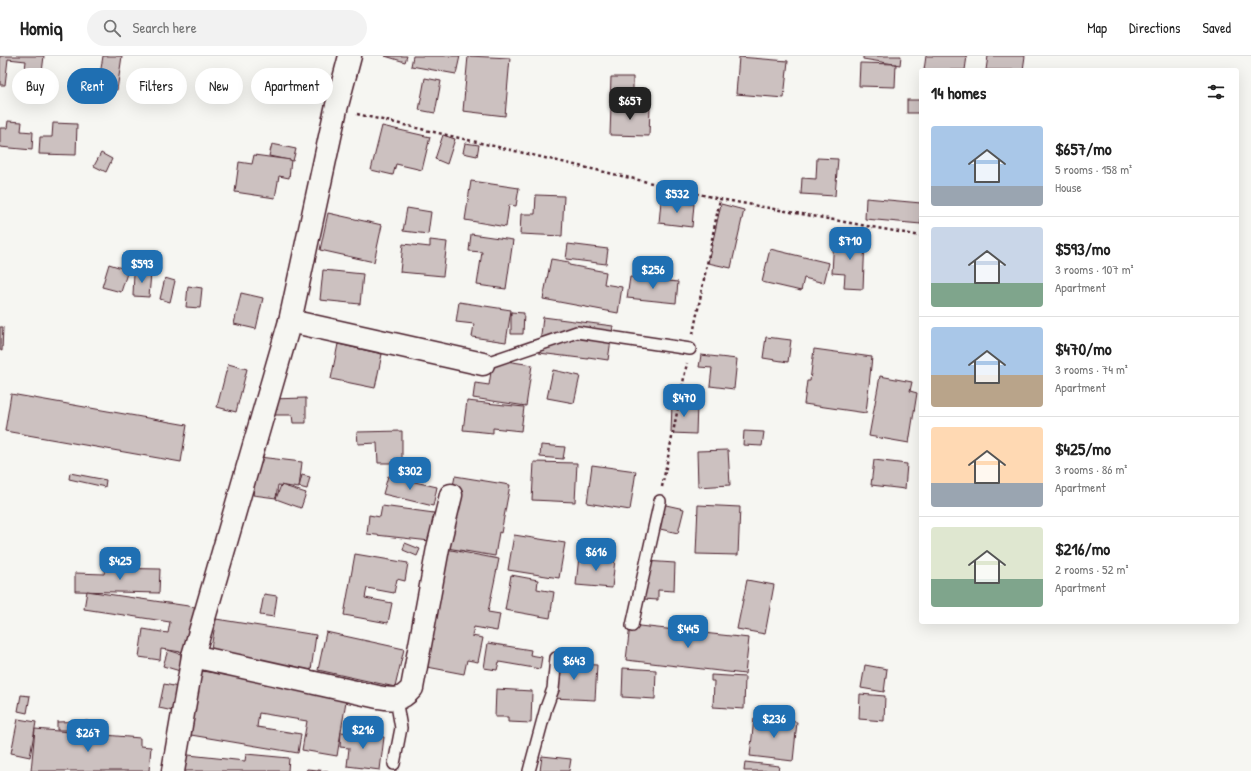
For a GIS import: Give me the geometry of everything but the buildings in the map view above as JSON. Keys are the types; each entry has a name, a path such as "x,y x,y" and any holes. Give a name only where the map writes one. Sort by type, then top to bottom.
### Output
{"street":[{"path":"173,771 193,656 290,321 336,109 350,56"},
{"path":"290,321 483,364"},
{"path":"193,656 378,698 396,699 405,696 412,688 438,548 451,495"}],"lane":[{"path":"483,364 577,332 690,349"},
{"path":"632,626 660,501"},
{"path":"529,771 546,708 553,689 556,658"},
{"path":"394,764 401,728 396,699"}],"path":[{"path":"336,109 720,199 919,236"}]}
